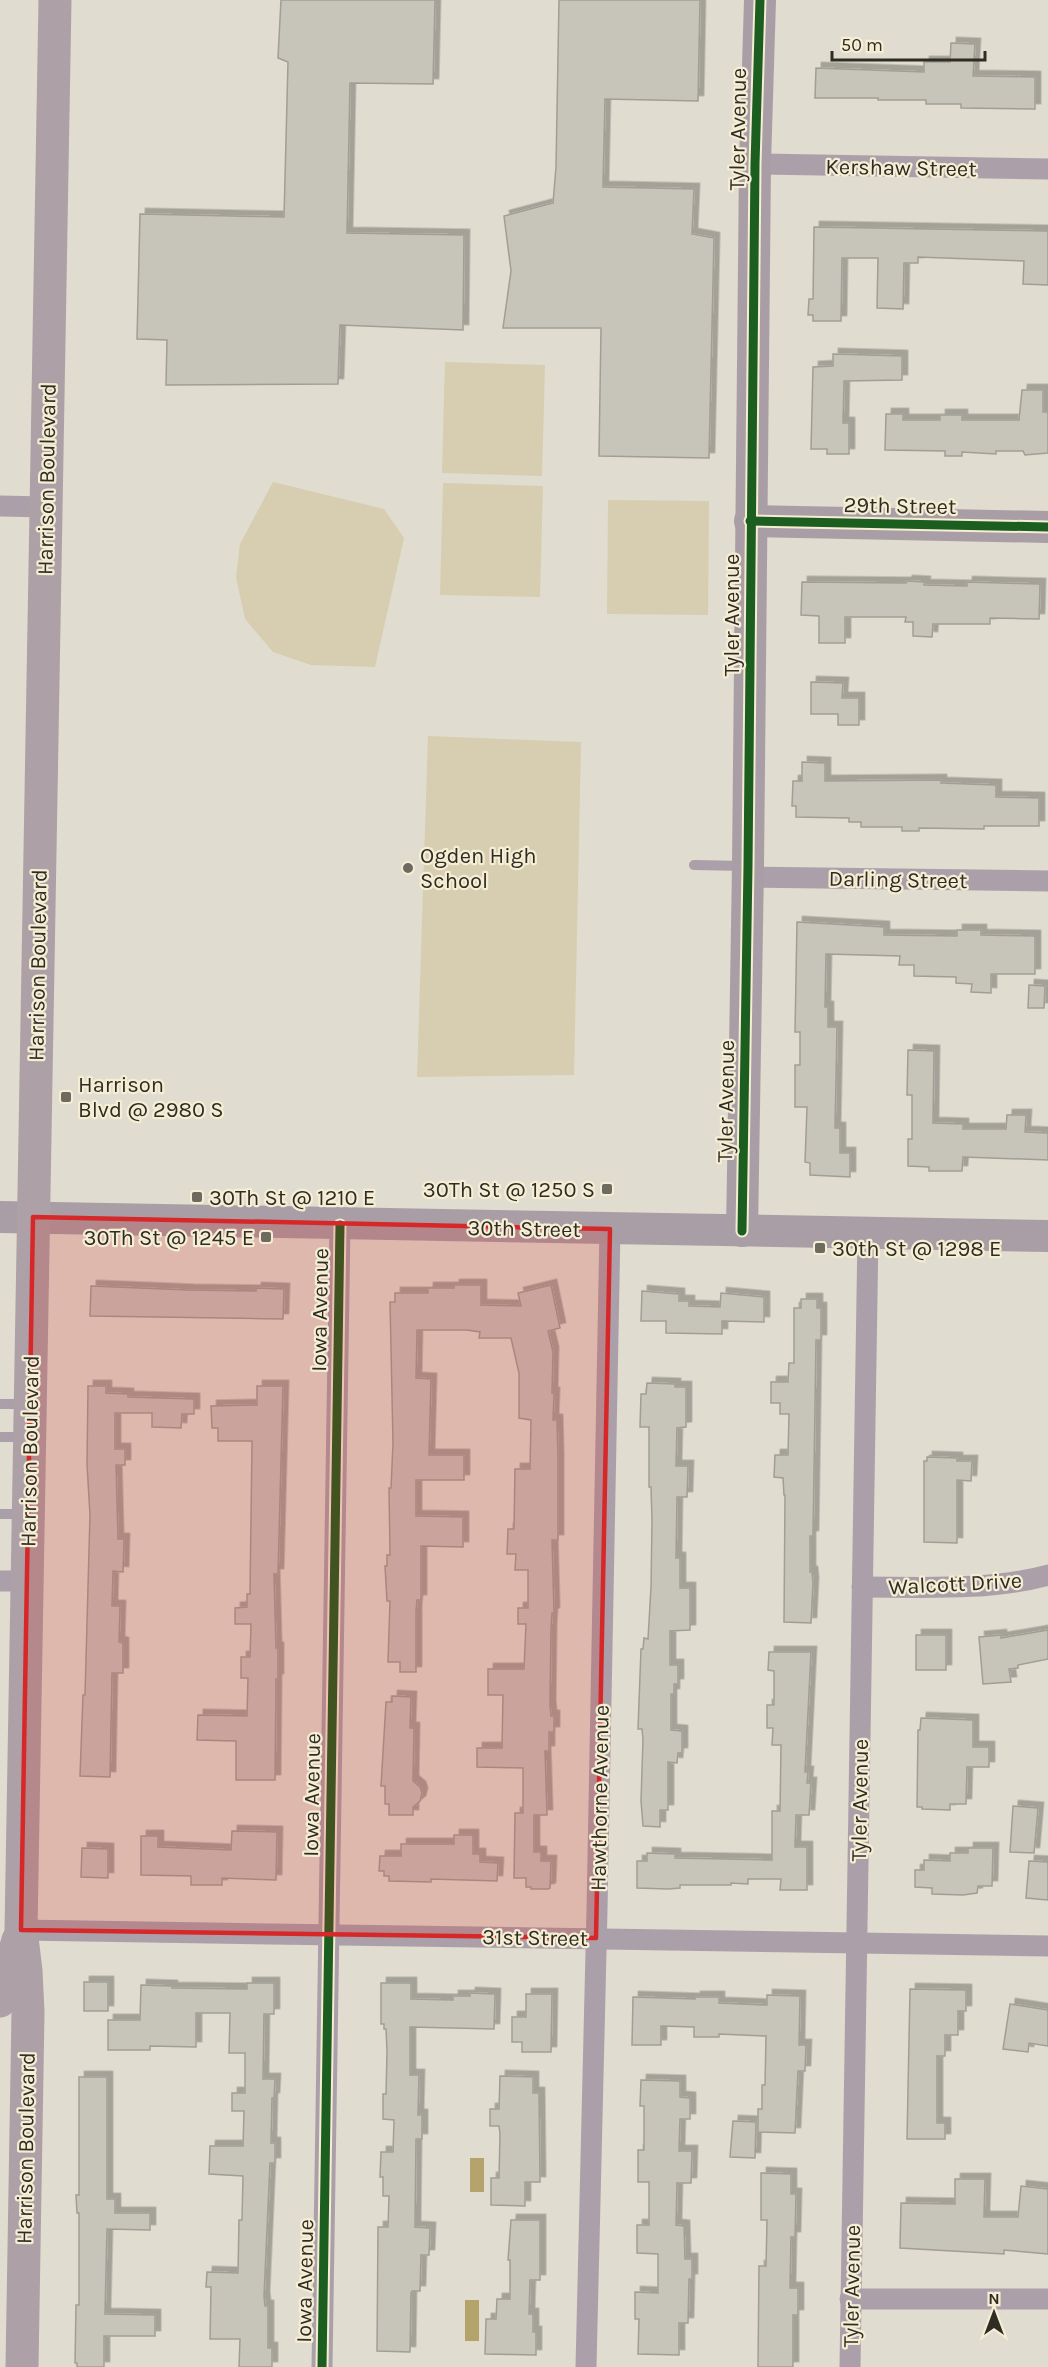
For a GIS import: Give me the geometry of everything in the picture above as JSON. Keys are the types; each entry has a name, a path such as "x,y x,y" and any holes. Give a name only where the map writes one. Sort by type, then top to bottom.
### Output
{"main road":[{"name":"Harrison Boulevard","path":"22,2367 27,1971 21,1930 14,1581 15,1404 33,1217 55,0"},
{"name":"Harrison Boulevard","path":"0,2001 21,1930"}],"street":[{"name":"Tyler Avenue","path":"742,1231 755,164 760,0"},
{"name":"Kershaw Street","path":"755,164 1048,169"},
{"path":"0,506 46,507"},
{"name":"29th Street","path":"750,521 1048,527"},
{"name":"Darling Street","path":"748,871 1048,881"},
{"name":"30th Street","path":"0,1217 340,1225 1048,1236"},
{"name":"Iowa Avenue","path":"322,2367 340,1225"},
{"name":"Hawthorne Avenue","path":"586,2367 610,1229"},
{"name":"Tyler Avenue","path":"850,2367 868,1233"},
{"name":"Walcott Drive","path":"862,1587 963,1587 1036,1579 1048,1575"},
{"name":"31st Street","path":"21,1930 1048,1946"},
{"path":"850,2299 1048,2300"}],"lane":[{"path":"694,865 748,871"},
{"path":"15,2112 27,2036"}],"highlighted area":[{"path":"33,1217 610,1229 596,1938 21,1930"}],"shaded area":[{"path":"445,362 545,365 542,476 442,473"},
{"path":"273,482 384,509 404,538 375,667 311,665 273,652 245,619 236,577 240,544"},
{"path":"443,483 543,486 540,597 440,595"},
{"path":"608,500 709,501 708,615 607,614"},
{"path":"428,736 581,742 574,1075 417,1077"},
{"path":"470,2158 484,2158 484,2192 470,2192"},
{"path":"465,2300 479,2300 479,2341 465,2341"}],"building":[{"path":"281,0 435,0 433,84 350,83 347,233 464,235 463,330 340,325 338,384 166,385 167,340 137,339 140,214 284,217 288,62 278,58"},
{"path":"559,0 700,0 698,101 605,99 603,187 694,189 692,234 714,238 709,458 599,456 601,328 503,328 511,271 504,216 553,203 556,167"},
{"path":"951,43 975,44 973,76 1035,77 1035,109 961,108 961,104 926,104 926,100 815,98 816,68 924,72 924,62 950,62"},
{"path":"814,227 1048,231 1048,285 1023,284 1024,261 918,257 918,263 904,263 903,309 877,308 878,258 842,258 841,321 813,321 813,315 808,315 809,299 813,299"},
{"path":"833,354 902,356 902,380 844,381 843,423 849,423 849,454 827,454 827,449 811,449 813,367 833,366"},
{"path":"1022,390 1043,390 1043,412 1048,412 1048,453 1025,455 1023,451 996,451 996,454 962,452 962,456 945,456 945,451 885,450 886,414 903,414 903,420 940,420 940,415 962,415 962,420 1019,420"},
{"path":"907,581 925,582 924,585 967,586 967,582 1040,584 1039,619 990,618 990,624 933,624 932,637 913,636 913,622 905,622 906,617 845,617 845,643 819,643 819,616 801,615 802,582 906,583"},
{"path":"811,682 843,683 842,698 859,698 859,725 838,725 838,714 811,714"},
{"path":"802,762 825,763 825,781 941,780 941,783 996,785 996,797 1039,798 1039,826 984,826 984,829 919,828 919,831 902,831 902,827 861,827 861,822 849,822 849,818 796,817 796,806 792,806 793,781 802,781"},
{"path":"797,922 884,927 884,935 957,936 957,930 981,930 981,935 1035,936 1035,974 991,974 991,993 971,992 972,984 956,983 956,977 914,976 914,965 899,965 900,956 826,954 825,1007 828,1007 828,1027 837,1027 835,1128 840,1128 840,1153 850,1153 850,1177 810,1175 810,1163 805,1162 807,1107 795,1107 795,1065 800,1065 800,1032 795,1032"},
{"path":"1029,985 1045,986 1044,1008 1028,1008"},
{"path":"908,1050 934,1051 933,1123 963,1124 963,1129 1006,1129 1007,1115 1026,1115 1025,1132 1048,1133 1048,1160 963,1157 962,1171 929,1171 929,1167 908,1166 908,1139 912,1139 912,1095 907,1095"},
{"path":"454,1285 481,1285 481,1305 521,1306 518,1293 551,1285 560,1328 548,1331 553,1352 553,1420 557,1420 558,1460 558,1540 552,1540 554,1613 552,1613 551,1629 550,1705 551,1716 554,1716 554,1732 549,1732 549,1751 545,1751 547,1815 534,1815 534,1852 541,1852 541,1861 551,1861 550,1888 548,1889 531,1889 531,1887 526,1887 526,1878 514,1878 515,1813 523,1813 523,1768 477,1767 477,1748 502,1748 503,1695 488,1695 488,1669 524,1669 526,1624 518,1624 518,1608 528,1608 528,1570 515,1570 516,1554 507,1554 508,1529 514,1529 515,1469 530,1469 531,1420 519,1418 519,1373 511,1338 479,1338 480,1332 467,1330 417,1330 416,1378 431,1379 429,1455 464,1455 464,1480 416,1480 416,1516 463,1517 463,1547 421,1546 421,1600 417,1600 416,1611 416,1672 400,1672 400,1662 388,1662 390,1601 387,1601 385,1566 387,1566 387,1555 390,1555 389,1488 391,1488 393,1443 390,1302 395,1302 395,1293 428,1293 428,1288 454,1288"},
{"path":"91,1286 188,1290 284,1289 283,1319 90,1316"},
{"path":"642,1291 679,1294 679,1301 689,1301 689,1306 720,1307 721,1293 764,1297 764,1322 722,1321 722,1334 666,1333 666,1321 641,1321"},
{"path":"801,1299 817,1299 817,1308 821,1308 821,1340 816,1340 813,1536 810,1536 810,1572 812,1572 813,1583 811,1623 784,1622 785,1495 783,1478 774,1477 775,1455 788,1455 789,1414 780,1414 780,1403 771,1403 771,1382 788,1382 789,1363 794,1363 794,1308 801,1308"},
{"path":"647,1383 675,1384 675,1387 686,1387 686,1427 677,1428 676,1466 688,1466 687,1497 677,1497 676,1558 680,1558 680,1588 690,1588 690,1630 670,1631 670,1665 678,1665 678,1684 674,1684 674,1694 671,1694 671,1730 682,1731 682,1753 678,1753 677,1763 668,1762 668,1810 660,1810 660,1827 643,1826 641,1801 643,1739 642,1729 638,1729 641,1649 643,1649 644,1638 648,1639 651,1587 652,1521 651,1487 649,1487 649,1427 640,1427 641,1394 646,1394"},
{"path":"88,1386 106,1386 106,1393 128,1394 128,1397 194,1399 194,1414 182,1414 181,1428 152,1427 152,1413 115,1413 115,1449 125,1449 125,1465 116,1465 118,1539 124,1539 123,1572 113,1571 112,1606 120,1606 119,1642 123,1643 123,1673 112,1673 110,1777 80,1776 83,1695 85,1695 90,1515 87,1464"},
{"path":"257,1386 283,1386 278,1574 274,1574 276,1648 278,1648 275,1780 236,1780 236,1741 197,1740 198,1715 247,1716 248,1678 241,1678 241,1657 250,1657 251,1624 235,1624 235,1608 247,1607 247,1594 250,1594 252,1441 218,1441 218,1428 212,1428 211,1406 257,1405"},
{"path":"927,1457 972,1461 971,1481 957,1480 957,1543 924,1542 924,1461 927,1461"},
{"path":"1048,1630 1048,1659 1009,1669 1011,1682 983,1684 979,1637 1001,1635 1001,1638"},
{"path":"916,1635 946,1635 946,1670 916,1670"},
{"path":"769,1652 811,1652 805,1772 808,1772 807,1783 811,1783 809,1815 796,1815 795,1847 807,1847 807,1890 780,1890 781,1879 748,1879 748,1884 680,1885 680,1888 668,1889 637,1888 637,1861 647,1861 647,1853 675,1854 675,1858 772,1860 772,1811 780,1811 781,1745 772,1745 773,1728 767,1728 767,1705 774,1705 774,1671 768,1670"},
{"path":"392,1696 411,1697 410,1728 414,1728 413,1781 420,1787 422,1793 420,1801 413,1807 413,1815 389,1815 389,1804 385,1804 385,1786 381,1786 386,1702 392,1702"},
{"path":"921,1718 973,1720 973,1747 989,1747 989,1767 967,1767 966,1804 950,1804 950,1810 917,1807 918,1730 920,1730"},
{"path":"1013,1806 1038,1808 1034,1853 1010,1852"},
{"path":"232,1831 277,1832 276,1880 222,1878 222,1885 191,1885 191,1876 141,1875 141,1836 158,1836 158,1847 231,1850"},
{"path":"454,1835 473,1835 473,1854 480,1854 480,1862 498,1863 497,1881 431,1879 431,1882 389,1881 389,1876 384,1876 384,1871 379,1871 380,1856 401,1856 401,1844 454,1844"},
{"path":"82,1848 108,1849 108,1878 81,1877"},
{"path":"968,1848 993,1848 992,1886 978,1886 977,1893 963,1895 932,1894 932,1888 915,1887 915,1870 924,1870 924,1860 950,1861 950,1853 968,1853"},
{"path":"1029,1861 1048,1862 1048,1900 1026,1898"},
{"path":"84,1982 108,1982 108,2011 84,2011"},
{"path":"247,1983 274,1983 274,2014 264,2014 263,2079 275,2079 274,2098 272,2098 271,2143 275,2143 275,2163 270,2163 264,2296 265,2306 268,2306 268,2348 272,2348 272,2367 239,2367 240,2339 210,2339 211,2287 206,2287 207,2272 238,2273 239,2220 242,2220 243,2176 209,2174 210,2146 243,2146 244,2111 232,2111 232,2093 245,2093 245,2053 229,2053 230,2013 196,2013 196,2047 150,2046 150,2050 108,2050 108,2020 140,2020 141,1985 172,1986 172,1988 247,1989"},
{"path":"381,1983 411,1983 411,1999 453,2000 453,1996 470,1996 470,1993 495,1994 494,2029 410,2027 410,2075 419,2075 418,2115 422,2115 422,2139 416,2139 415,2227 430,2228 429,2255 421,2255 420,2291 411,2293 410,2352 377,2351 378,2227 388,2227 389,2196 383,2196 383,2177 380,2177 381,2152 393,2152 394,2120 383,2119 387,2051 386,2029 384,2029 384,2024 381,2024"},
{"path":"910,1989 966,1990 966,2011 958,2011 958,2035 945,2035 945,2056 937,2056 937,2123 945,2123 945,2139 907,2139"},
{"path":"526,1994 552,1994 551,2052 522,2052 522,2042 512,2042 512,2017 526,2017"},
{"path":"767,1995 800,1996 799,2045 806,2045 805,2071 798,2071 795,2133 758,2132 758,2109 762,2109 762,2085 765,2085 766,2036 719,2034 719,2037 694,2037 694,2027 661,2026 661,2045 632,2045 633,1997 695,1999 695,1997 719,1997 719,2003 767,2005"},
{"path":"1010,2004 1048,2010 1048,2046 1029,2043 1028,2052 1003,2049"},
{"path":"500,2076 533,2077 533,2093 539,2093 540,2182 525,2182 525,2206 491,2205 491,2178 499,2178 500,2134 499,2126 490,2126 490,2109 499,2109"},
{"path":"79,2077 107,2077 107,2199 115,2199 115,2213 150,2213 150,2230 107,2229 105,2314 155,2315 155,2336 104,2336 104,2367 77,2367 75,2363 76,2305 79,2305 79,2213 77,2213 76,2195 79,2195"},
{"path":"641,2080 680,2081 680,2097 690,2098 690,2119 680,2119 679,2151 692,2151 691,2183 677,2183 676,2225 684,2226 685,2259 692,2259 692,2279 689,2279 688,2323 679,2323 679,2355 638,2354 639,2319 635,2319 635,2292 658,2293 658,2254 637,2253 637,2225 649,2225 649,2182 638,2182 638,2150 644,2150 644,2106 640,2106"},
{"path":"733,2121 756,2122 755,2158 730,2157"},
{"path":"761,2173 791,2174 791,2194 796,2194 795,2237 791,2237 790,2288 798,2288 798,2315 793,2315 793,2367 758,2367 759,2266 766,2266 767,2220 761,2220"},
{"path":"955,2179 985,2179 984,2217 1018,2217 1021,2186 1048,2189 1048,2254 1004,2250 1004,2254 900,2248 901,2203 955,2204"},
{"path":"511,2220 540,2220 540,2280 530,2280 529,2314 533,2314 536,2355 485,2354 486,2319 496,2319 497,2299 510,2299 510,2260 508,2260"}],"cycle path":[{"path":"742,1231 755,164 760,0"},
{"path":"750,521 1048,527"},
{"path":"322,2367 340,1225"}],"place":[{"name":"Ogden High School","path":"408,868"},
{"name":"Harrison Blvd @ 2980 S","path":"66,1097"},
{"name":"30Th St @ 1250 S","path":"607,1189"},
{"name":"30Th St @ 1210 E","path":"197,1197"},
{"name":"30Th St @ 1245 E","path":"266,1237"},
{"name":"30th St @ 1298 E","path":"820,1248"}]}
